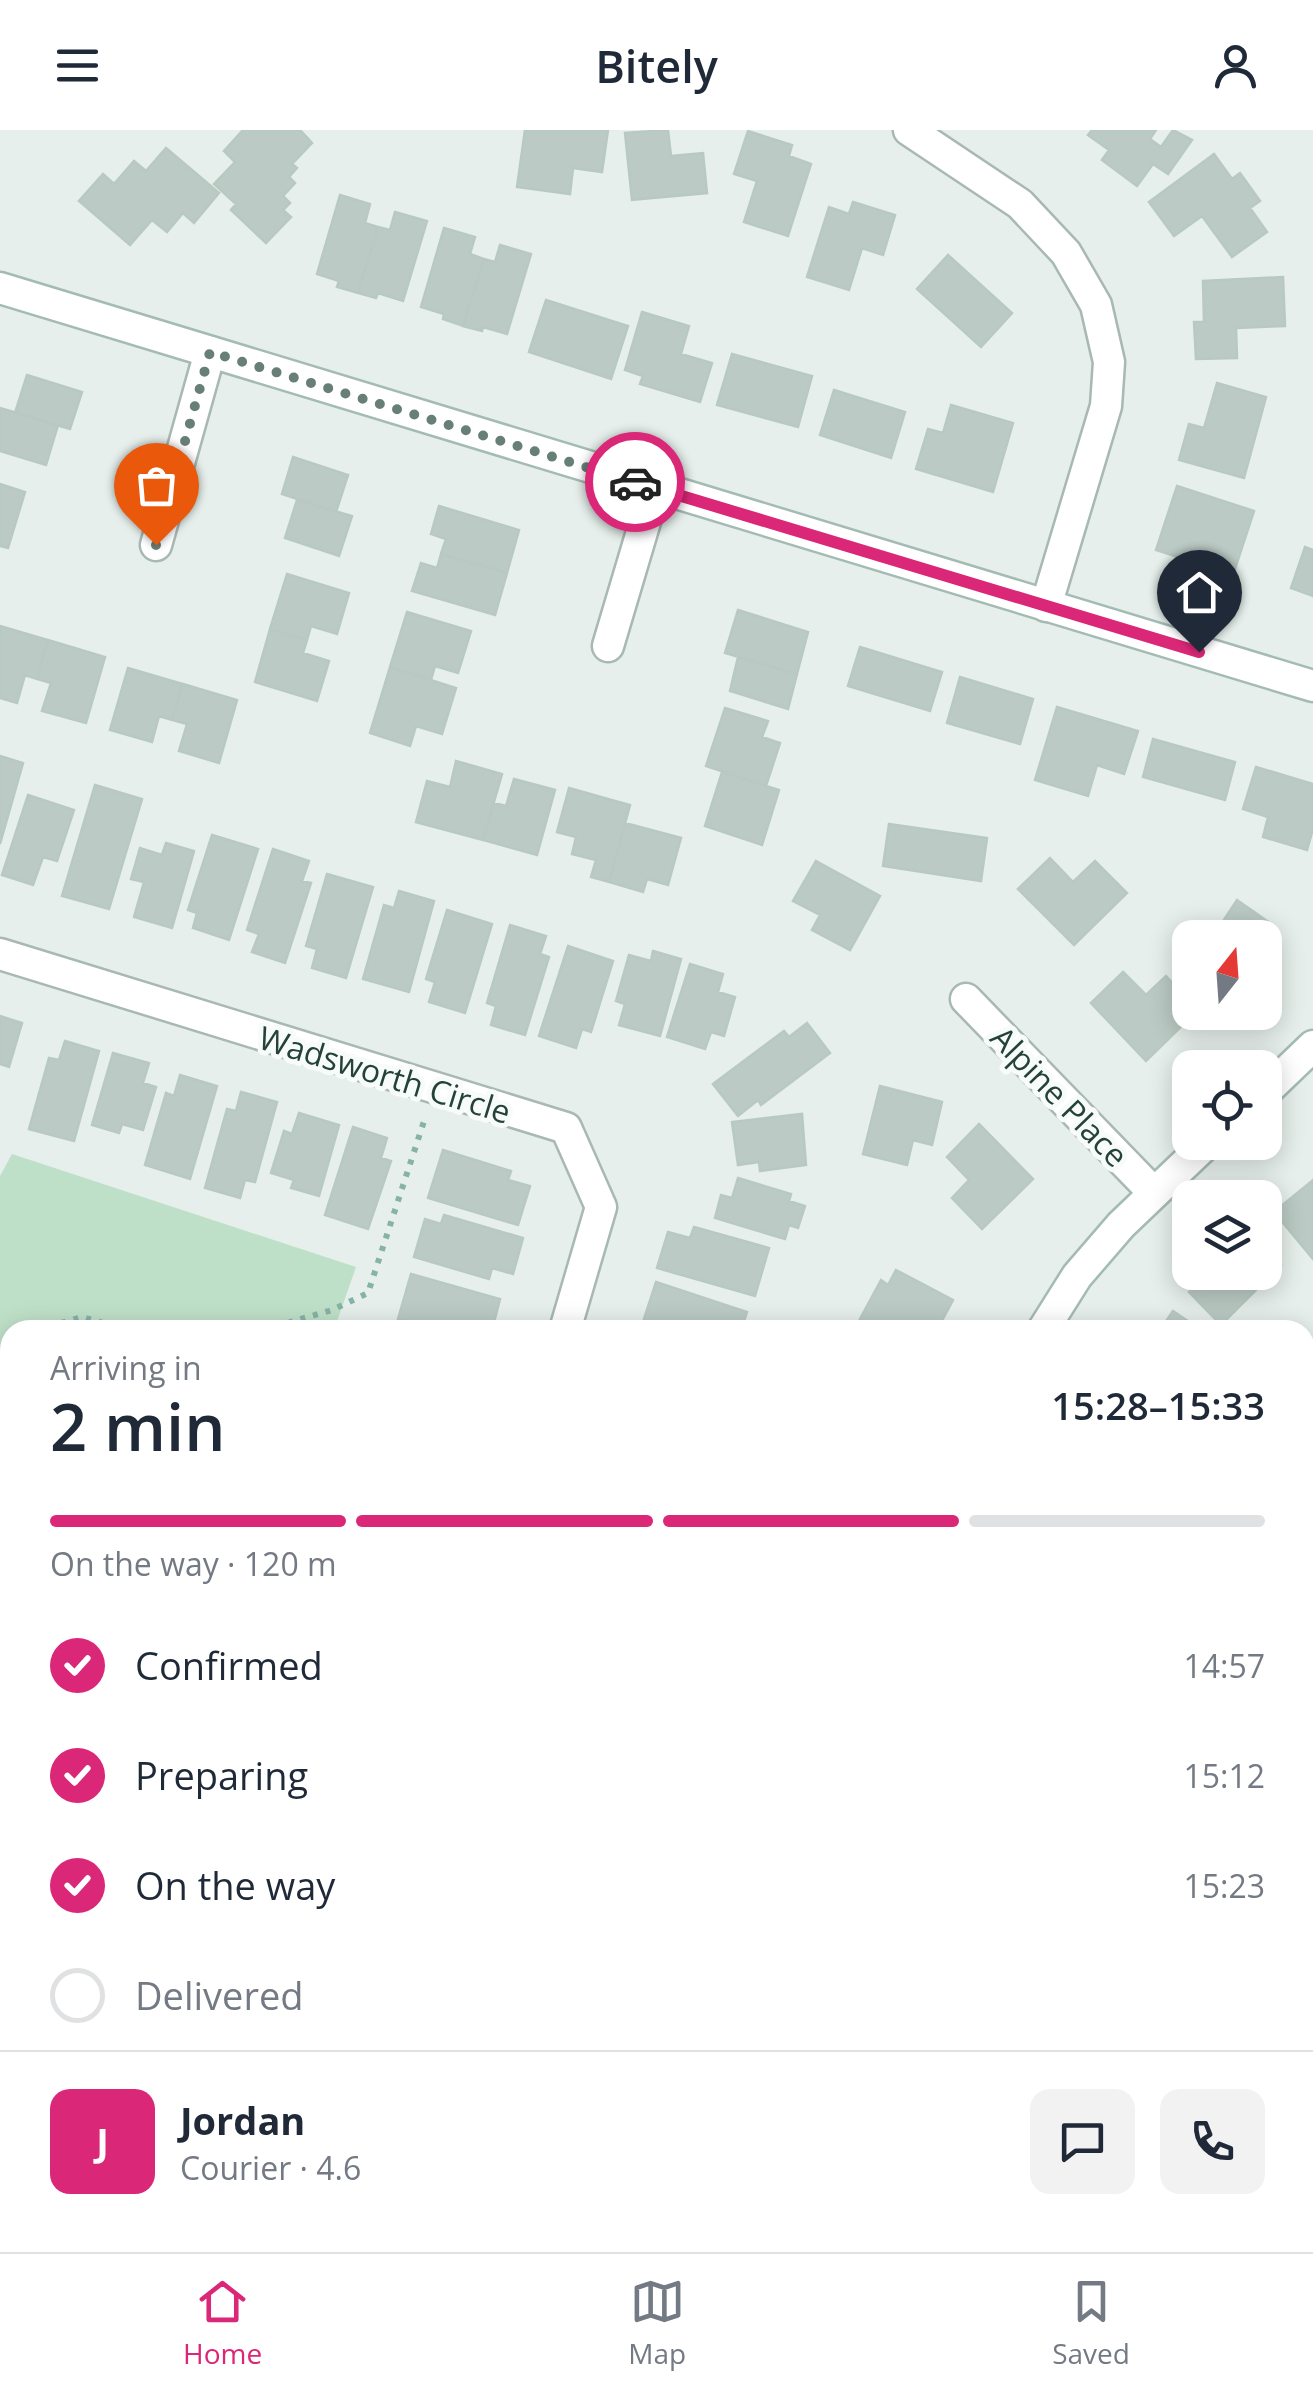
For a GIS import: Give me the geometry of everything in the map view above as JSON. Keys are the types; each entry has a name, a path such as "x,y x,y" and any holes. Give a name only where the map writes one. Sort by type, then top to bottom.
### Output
{"street":[{"path":"909,130 1020,204 1066,252 1096,305 1109,362 1106,406 1046,606"},
{"path":"0,288 1313,686"},
{"path":"156,545 210,352"},
{"path":"608,646 655,488"},
{"name":"Wadsworth Circle","path":"0,954 566,1128 601,1207 567,1320"},
{"name":"Alpine Place","path":"966,998 1154,1193"},
{"path":"1282,1076 1313,1046"},
{"path":"1049,1320 1077,1276 1189,1160"}],"path":[{"path":"298,1320 368,1294 435,1088"},
{"path":"64,1320 93,1320"}],"green space":[{"path":"12,1154 356,1267 337,1320 0,1320 0,1176"}],"building":[{"path":"243,130 300,130 312,143 292,164 297,168 289,177 295,183 283,196 290,203 283,210 291,217 266,243 231,210 236,204 214,184 235,162 224,151"},
{"path":"525,130 608,130 602,172 573,168 570,194 517,187"},
{"path":"668,130 671,156 703,153 707,193 632,200 625,133"},
{"path":"1092,130 1156,130 1150,139 1161,147 1173,130 1192,140 1168,174 1153,164 1137,186 1102,160 1109,150 1088,135"},
{"path":"748,131 792,145 789,156 811,164 788,236 744,222 757,181 734,174"},
{"path":"166,148 219,193 194,223 183,213 167,232 152,220 130,245 79,201 103,174 114,184 134,161 146,171"},
{"path":"1214,154 1232,179 1240,173 1260,201 1250,208 1267,232 1232,257 1202,216 1174,236 1149,202"},
{"path":"340,195 370,204 365,223 378,227 358,293 337,287 339,281 317,274"},
{"path":"853,202 895,215 883,255 862,248 849,290 807,277 829,207 849,214"},
{"path":"395,212 427,221 403,301 378,293 376,298 358,293 378,227 390,230"},
{"path":"444,228 475,237 470,254 484,259 463,326 443,319 444,314 421,307"},
{"path":"500,245 531,254 507,334 463,326 484,259 495,262"},
{"path":"948,255 1012,313 981,347 917,289"},
{"path":"1283,277 1285,326 1236,328 1237,358 1196,359 1194,322 1204,322 1203,281"},
{"path":"546,300 628,326 611,379 529,352"},
{"path":"642,312 689,326 681,354 712,363 700,402 640,384 643,376 625,370"},
{"path":"732,354 812,376 798,427 717,405"},
{"path":"27,375 82,392 70,429 15,413"},
{"path":"1217,383 1266,397 1244,478 1179,460 1189,424 1204,428"},
{"path":"834,390 905,412 891,458 820,435"},
{"path":"951,405 1013,423 993,492 916,469 928,429 943,433"},
{"path":"0,408 58,425 46,465 0,451"},
{"path":"293,457 348,475 336,512 282,494"},
{"path":"0,484 25,492 8,548 0,546"},
{"path":"1177,486 1254,511 1233,575 1156,550"},
{"path":"297,500 352,516 339,556 285,538"},
{"path":"439,506 519,530 507,573 441,554 446,539 431,534"},
{"path":"1305,547 1313,550 1313,596 1291,588"},
{"path":"441,554 507,573 495,615 412,591 421,563 437,568"},
{"path":"287,574 349,593 337,634 311,626 307,640 270,629"},
{"path":"738,610 808,632 797,674 725,653"},
{"path":"407,612 471,631 458,673 435,666 431,680 390,667"},
{"path":"0,626 48,640 37,679 25,675 17,703 0,698"},
{"path":"270,629 307,640 303,653 329,661 317,701 255,682"},
{"path":"48,640 105,657 86,723 42,711 51,683 37,679"},
{"path":"860,647 942,672 930,711 848,686"},
{"path":"738,657 797,674 788,709 730,691"},
{"path":"390,667 456,688 442,734 416,726 410,746 370,733"},
{"path":"128,668 183,684 172,720 159,716 152,742 110,730"},
{"path":"960,677 1033,699 1020,744 947,723"},
{"path":"183,684 237,700 219,763 179,751 187,724 172,720"},
{"path":"1057,707 1138,731 1124,774 1097,765 1088,796 1035,780"},
{"path":"725,708 768,721 762,737 780,743 766,786 706,766"},
{"path":"1153,739 1235,762 1225,800 1143,777"},
{"path":"0,756 23,763 0,844"},
{"path":"456,761 502,774 483,840 416,822 427,781 450,787"},
{"path":"1256,767 1313,784 1313,829 1307,850 1263,837 1268,817 1243,809"},
{"path":"722,772 779,790 762,845 705,826"},
{"path":"514,779 555,790 537,855 483,840 494,803 506,806"},
{"path":"95,785 142,799 109,909 62,896"},
{"path":"569,788 630,805 609,882 591,877 596,860 572,854 576,837 557,832"},
{"path":"28,795 74,810 57,861 43,857 33,885 2,875"},
{"path":"625,823 681,838 668,885 647,879 643,892 609,882"},
{"path":"889,824 987,838 981,881 883,866"},
{"path":"212,835 258,849 229,940 193,928 197,913 188,910"},
{"path":"166,843 194,851 172,928 134,917 144,882 131,879 140,848 162,855"},
{"path":"273,849 309,861 302,881 311,883 285,963 252,952 259,934 247,930"},
{"path":"1050,858 1073,882 1095,861 1127,893 1074,945 1018,889"},
{"path":"816,861 880,896 850,950 812,930 820,915 793,901"},
{"path":"327,874 373,887 346,978 312,968 317,949 306,946"},
{"path":"399,891 434,901 409,992 363,979 384,905 394,908"},
{"path":"1237,900 1265,920 1224,920"},
{"path":"447,910 492,924 465,1013 429,1002 435,982 426,979"},
{"path":"510,925 546,936 540,954 549,957 525,1035 491,1025 496,1006 487,1003"},
{"path":"568,946 613,961 591,1032 582,1029 576,1048 539,1036"},
{"path":"653,951 681,959 660,1036 619,1025 625,1004 616,1001 629,955 651,961"},
{"path":"690,964 723,974 718,992 735,997 724,1036 711,1032 705,1049 667,1037"},
{"path":"1123,972 1146,995 1166,976 1172,982 1172,1030 1178,1030 1146,1061 1091,1003"},
{"path":"0,1016 22,1023 9,1067 0,1064"},
{"path":"807,1023 830,1053 761,1105 758,1100 738,1116 713,1084 784,1031 789,1037"},
{"path":"65,1041 99,1051 74,1141 29,1129 49,1058 59,1060"},
{"path":"113,1053 149,1063 143,1083 156,1087 143,1130 122,1124 119,1133 92,1125"},
{"path":"180,1075 217,1086 190,1179 145,1165 166,1093 174,1096"},
{"path":"880,1086 942,1102 932,1145 913,1140 907,1165 863,1154"},
{"path":"241,1092 277,1102 255,1182 245,1180 240,1198 205,1188 227,1109 236,1111"},
{"path":"299,1113 339,1125 319,1196 291,1188 294,1180 271,1173 284,1131 292,1134"},
{"path":"802,1114 806,1165 760,1171 759,1162 738,1165 732,1122"},
{"path":"979,1124 1033,1179 982,1229 952,1198 969,1180 947,1157"},
{"path":"353,1127 387,1138 381,1158 391,1161 368,1229 325,1215"},
{"path":"443,1150 511,1171 508,1180 530,1186 518,1225 428,1198"},
{"path":"738,1178 791,1194 789,1201 805,1206 798,1228 789,1225 785,1239 715,1218 721,1195 732,1198"},
{"path":"1313,1180 1313,1259 1282,1222 1282,1205"},
{"path":"444,1215 523,1238 513,1274 492,1268 489,1279 414,1257 425,1219 441,1224"},
{"path":"694,1227 769,1248 755,1296 657,1268 668,1232 690,1238"},
{"path":"896,1270 953,1300 942,1320 860,1319 881,1280 888,1285"},
{"path":"411,1274 500,1299 495,1320 398,1319"},
{"path":"656,1282 747,1312 744,1320 644,1319"},
{"path":"1256,1290 1226,1320 1216,1320 1189,1292"},
{"path":"1173,1311 1186,1320 1167,1320"}],"way so far":[{"path":"156,545 210,352 635,482"}],"route":[{"path":"635,482 1199,652"}]}
